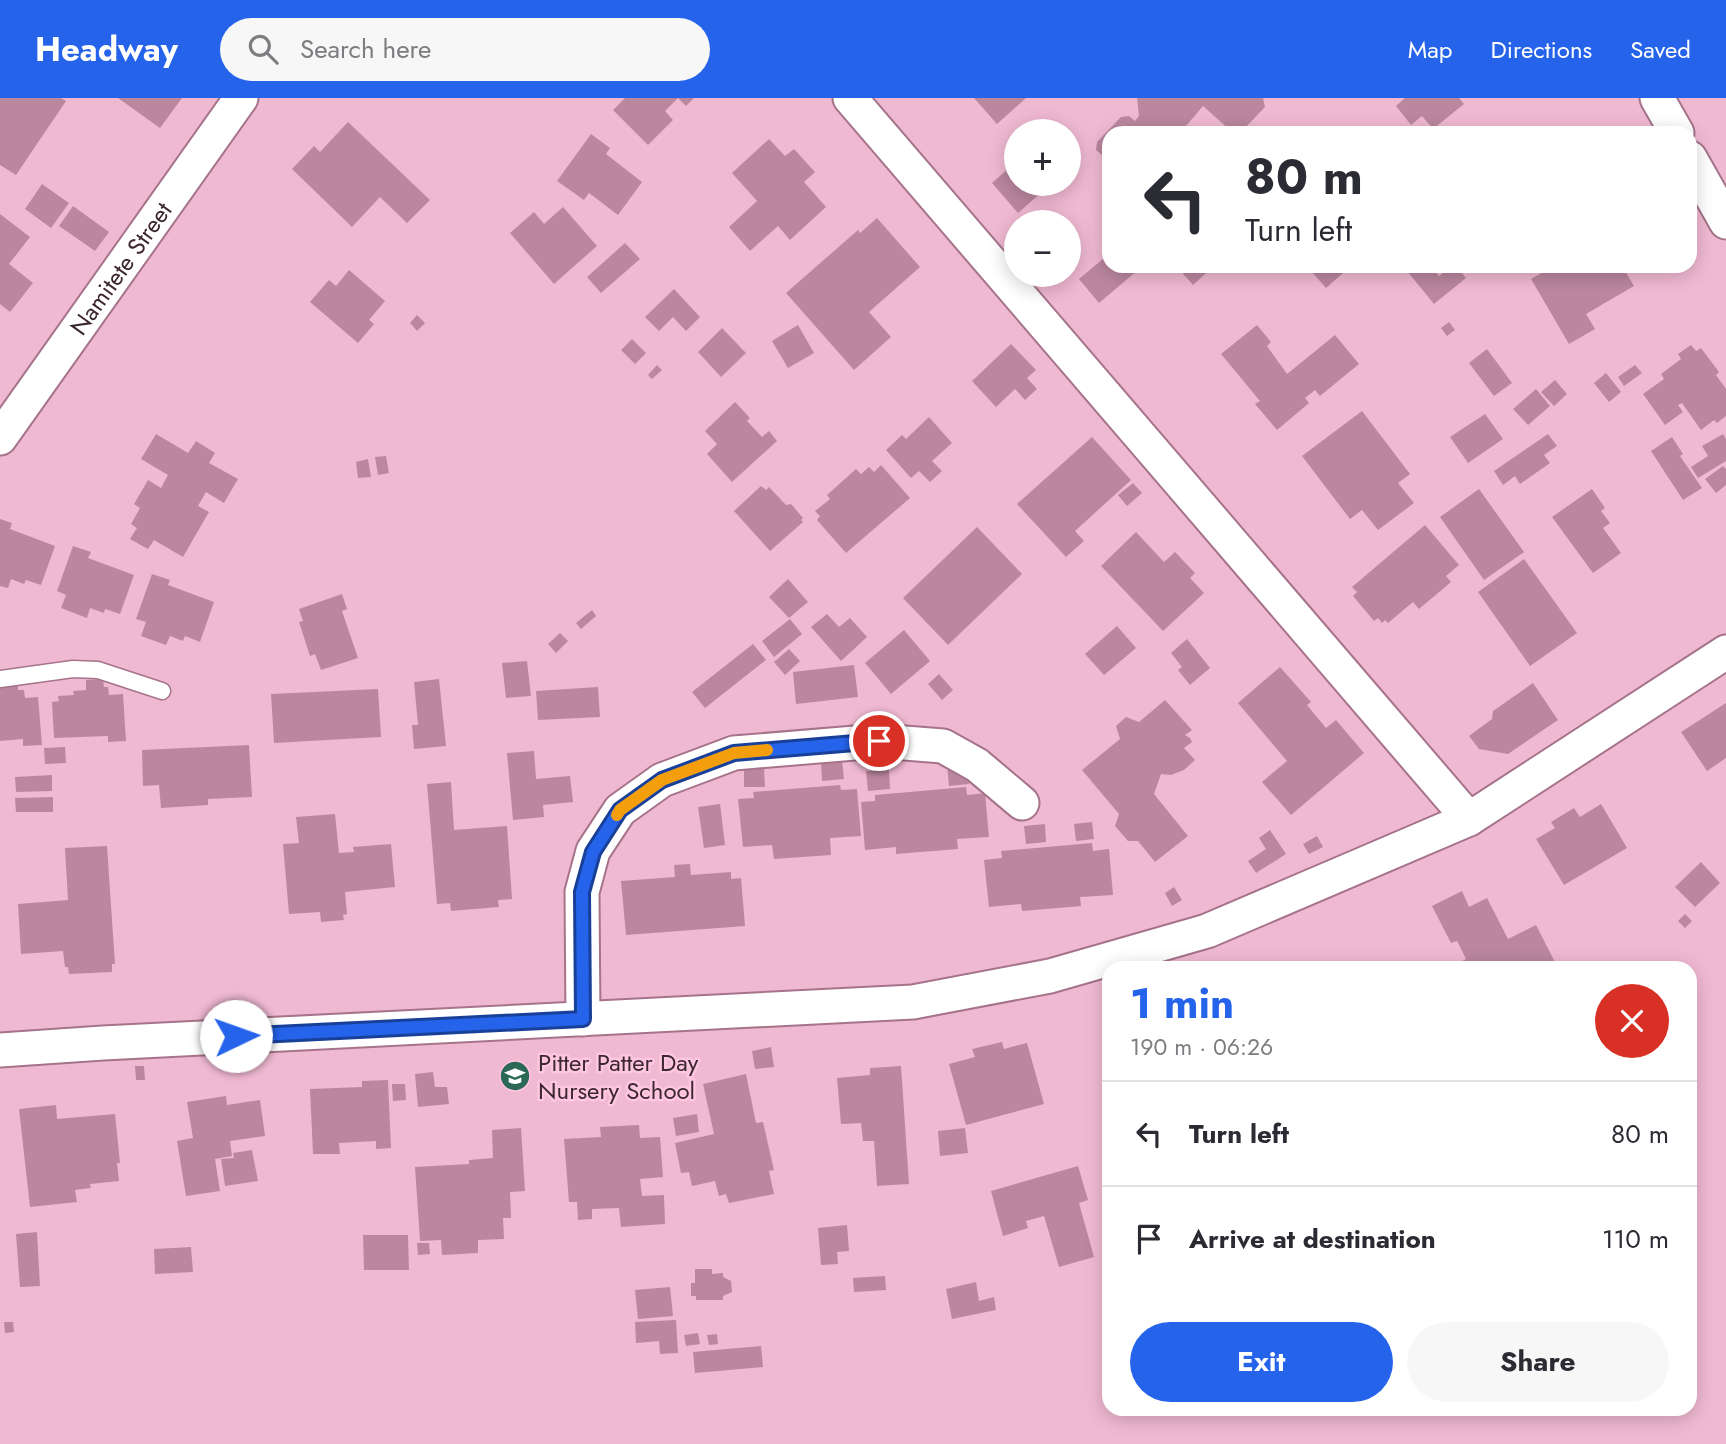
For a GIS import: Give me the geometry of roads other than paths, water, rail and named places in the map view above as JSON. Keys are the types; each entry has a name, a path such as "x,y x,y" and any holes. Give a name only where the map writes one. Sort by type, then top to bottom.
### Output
{"street":[{"name":"Namitete Street","path":"0,438 241,98"},
{"path":"850,98 1469,819"},
{"path":"1657,98 1672,126"},
{"path":"1697,170 1726,222"},
{"path":"1103,961 1207,931 1469,819 1726,652"},
{"path":"583,1019 582,892 593,852 620,810 662,780 734,753 879,741 943,746 977,765 1022,803"},
{"path":"0,1050 913,1002 1051,976 1102,961"}],"lane":[{"path":"0,679 73,669 98,670 162,691"}],"place":[{"name":"Pitter Patter Day Nursery School","path":"515,1076"}]}
